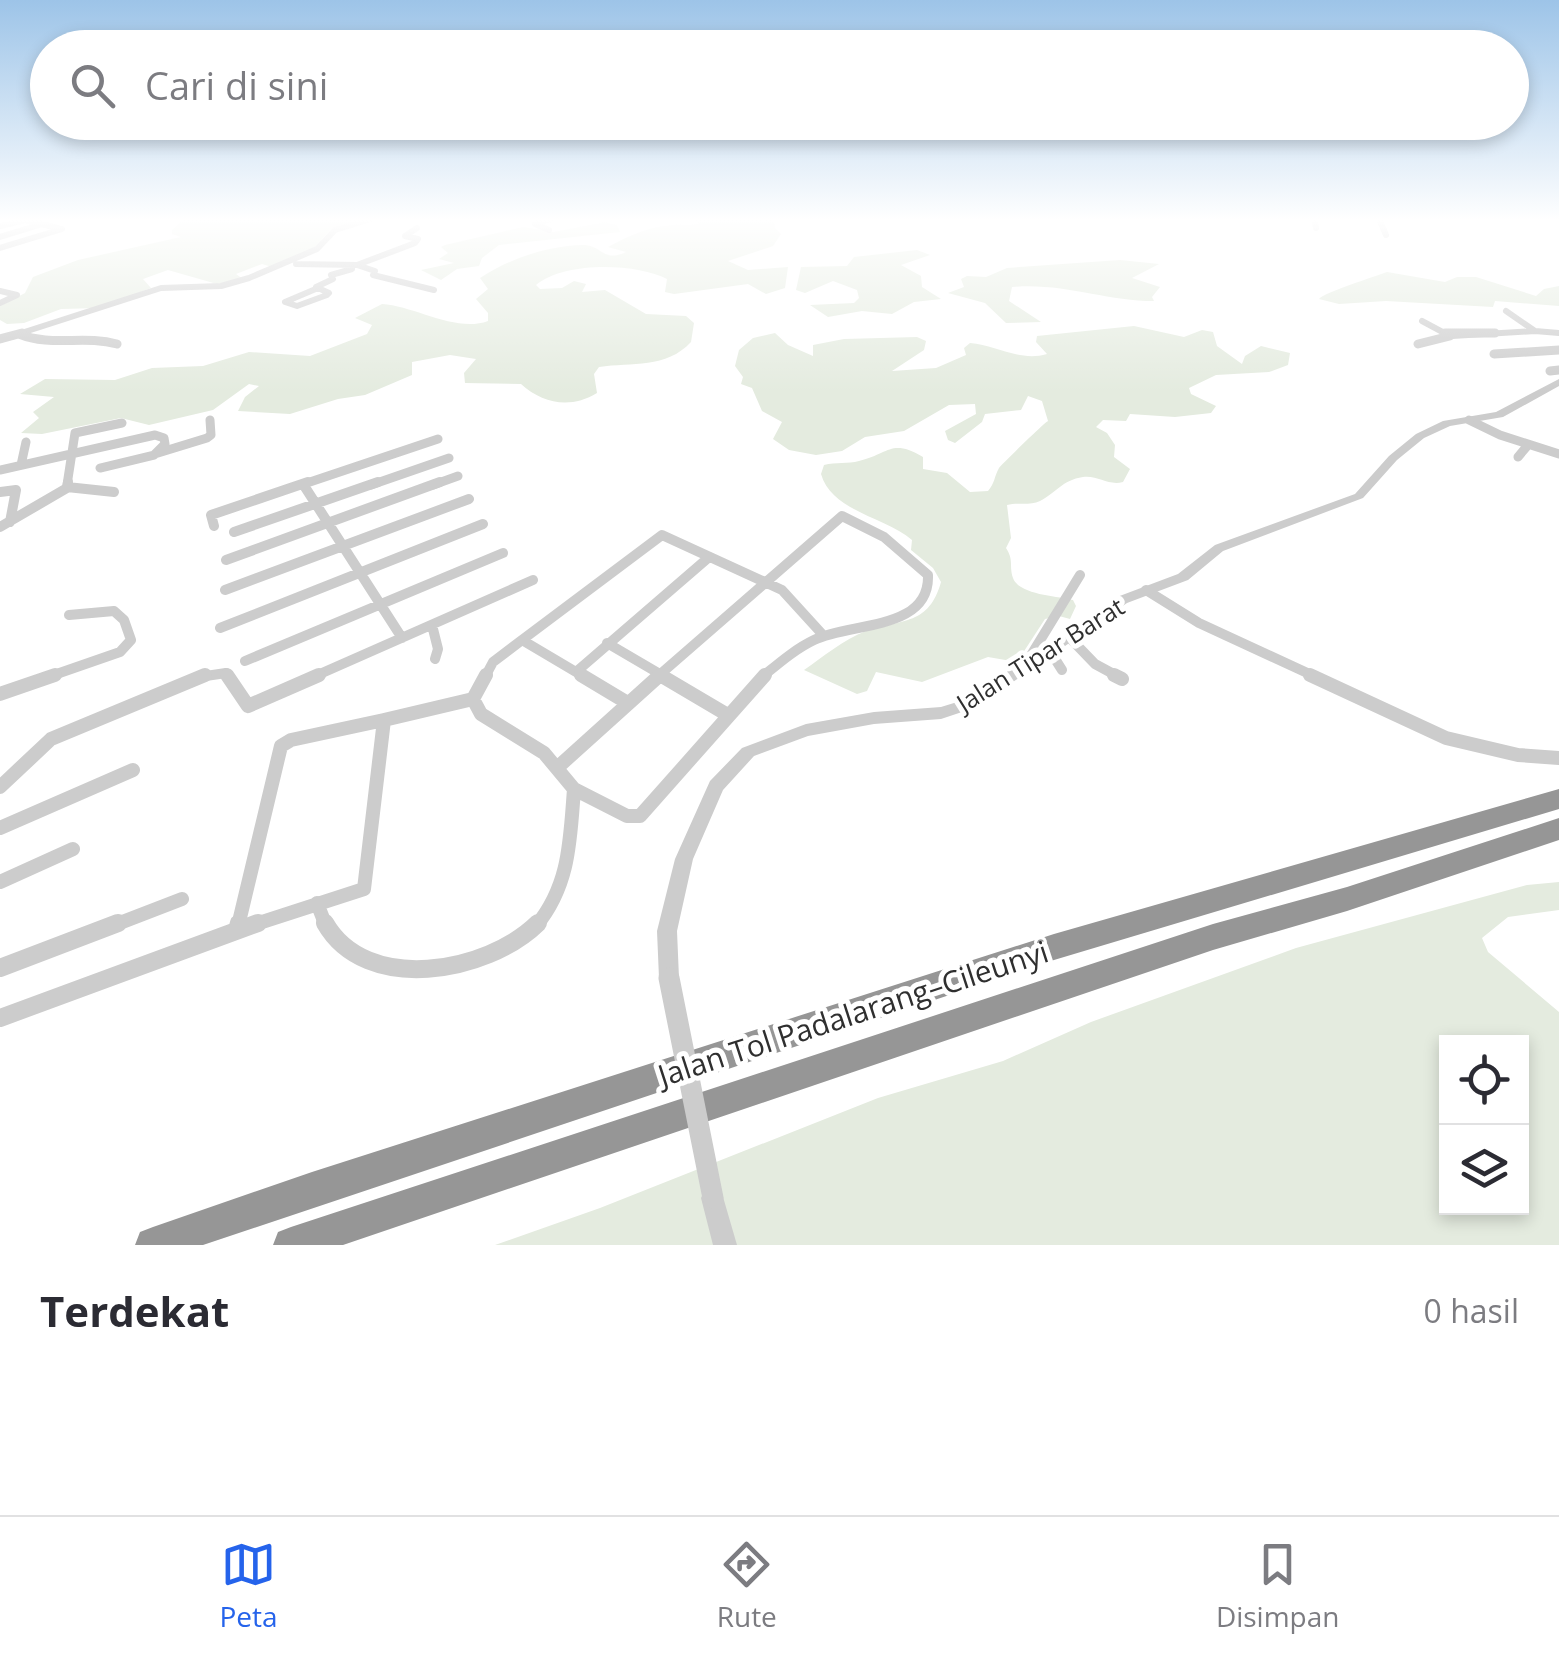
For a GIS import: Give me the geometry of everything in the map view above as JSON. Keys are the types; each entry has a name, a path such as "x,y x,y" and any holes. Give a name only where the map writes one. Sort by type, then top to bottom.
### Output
{"highway":[{"name":"Jalan Tol Padalarang–Cileunyi","path":"153,1245 312,1189 1054,946 1559,799"},
{"name":"Jalan Tol Padalarang–Cileunyi","path":"292,1245 1213,938 1347,899 1559,829"}],"street":[{"path":"0,338 160,288 228,284 250,277"},
{"path":"318,288 329,293 300,306 284,302 318,288 333,277"},
{"path":"382,277 434,290"},
{"path":"167,296 204,286"},
{"path":"0,291 17,295 0,302"},
{"path":"106,307 118,314"},
{"path":"1506,312 1535,331"},
{"path":"1422,321 1450,336"},
{"path":"1418,344 1450,336 1559,333"},
{"path":"19,334 48,341 80,337 117,344"},
{"path":"1494,354 1559,350"},
{"name":"Jalan Tipar Barat","path":"725,1245 668,978 667,931 684,858 716,786 748,752 806,730 956,709 1146,590 1183,577 1218,548 1358,496 1420,436 1447,423 1499,415 1557,378"},
{"path":"100,468 207,438 211,434 210,420"},
{"path":"1469,420 1559,454"},
{"path":"67,486 75,433 122,422"},
{"path":"0,470 161,435 165,444 154,454"},
{"path":"214,526 208,518 212,515 438,440"},
{"path":"21,465 26,442"},
{"path":"1518,457 1528,445"},
{"path":"234,532 449,458"},
{"path":"226,560 458,476"},
{"path":"303,484 402,638"},
{"path":"5,525 67,486 114,492"},
{"path":"0,492 16,490 5,525"},
{"path":"226,590 468,499"},
{"path":"472,699 481,714 558,766 574,789 627,816 640,816 726,714 768,674 823,635 844,633 901,616 923,602 930,592 928,575 884,537 842,516 764,580 558,766"},
{"path":"220,628 484,524"},
{"path":"236,930 281,746 291,740 472,699 493,662 662,534 764,580 792,598 823,635"},
{"path":"244,660 503,553"},
{"path":"576,672 708,558"},
{"path":"1023,669 1080,575"},
{"path":"0,787 16,776 34,751 50,739 208,673 226,673 243,704 248,706 533,580"},
{"path":"1146,590 1200,623 1446,738 1518,755 1559,758"},
{"path":"0,694 120,652 131,640 120,614 114,611 70,615"},
{"path":"432,625 438,650 435,659"},
{"path":"1068,636 1095,664 1122,679"},
{"path":"522,640 626,702"},
{"path":"608,643 726,714"},
{"path":"1050,651 1062,670"},
{"path":"0,1018 236,930 359,892 367,884 384,720"},
{"path":"0,828 133,770"},
{"path":"317,903 332,937 360,961 384,968 470,965 505,950 526,935 557,894 569,858 574,789"},
{"path":"0,882 73,849"},
{"path":"0,968 182,899"}],"shaded area":[{"path":"33,277 148,277 143,279 151,288 98,308 61,309 24,323 7,324 0,320 0,306 25,293"},
{"path":"193,277 243,279 217,284"},
{"path":"548,277 536,285 540,289 562,288 574,281 586,284 582,292 605,290 646,314 686,316 694,323 691,342 660,360 599,367 594,374 597,393 577,401 548,400 521,384 465,383 464,373 476,359 450,355 412,362 412,375 365,395 290,414 238,411 245,397 259,386 249,384 213,410 149,425 121,418 42,434 21,433 39,418 33,412 54,397 20,394 45,379 115,380 152,368 203,366 249,352 310,356 367,334 372,325 355,318 382,304 476,324 488,321 488,313 476,299 488,289 480,278"},
{"path":"662,277 787,277 785,288 766,294 748,284 674,294 665,292 667,279"},
{"path":"799,277 921,277 922,287 941,299 914,302 892,314 862,311 828,317 810,305 854,303 859,298 857,290 833,281 805,293 796,290"},
{"path":"1134,277 1160,287 1152,297 1154,301 1048,287 1012,287 1009,301 1041,322 1006,323 985,303 948,293 964,287 961,279"},
{"path":"1373,277 1445,282 1457,277 1476,277 1536,296 1544,289 1559,286 1559,306 1495,301 1493,307 1386,301 1339,304 1319,299"},
{"path":"1134,326 1184,337 1202,330 1213,332 1217,346 1242,364 1245,356 1261,346 1290,353 1288,365 1269,372 1216,375 1189,388 1191,394 1216,406 1211,413 1175,417 1130,414 1126,421 1103,420 1096,427 1107,433 1115,445 1114,457 1130,469 1123,482 1083,477 1036,502 1007,505 1011,538 1006,548 1017,584 1073,600 1076,606 1070,619 1045,619 1017,662 988,657 922,682 876,672 867,691 857,694 804,670 858,634 922,613 936,596 941,582 933,568 911,550 912,540 836,497 821,474 824,465 855,462 890,449 904,449 923,457 923,469 947,473 970,492 988,491 999,468 1048,421 1042,401 1028,396 1021,410 985,414 982,422 955,443 948,440 945,431 976,414 975,404 949,405 904,431 865,437 842,451 816,455 789,450 773,439 782,422 762,411 752,388 741,384 743,377 735,366 739,350 753,338 775,333 788,345 813,356 813,345 844,339 917,337 926,341 924,350 892,371 936,368 966,355 964,348 970,343 1037,356 1047,354 1036,342 1037,336"},
{"path":"1559,882 1559,910 1508,917 1482,938 1488,952 1559,1012 1559,1245 495,1245 600,1208 878,1098 1003,1061 1091,1022 1296,948 1527,885"}]}
